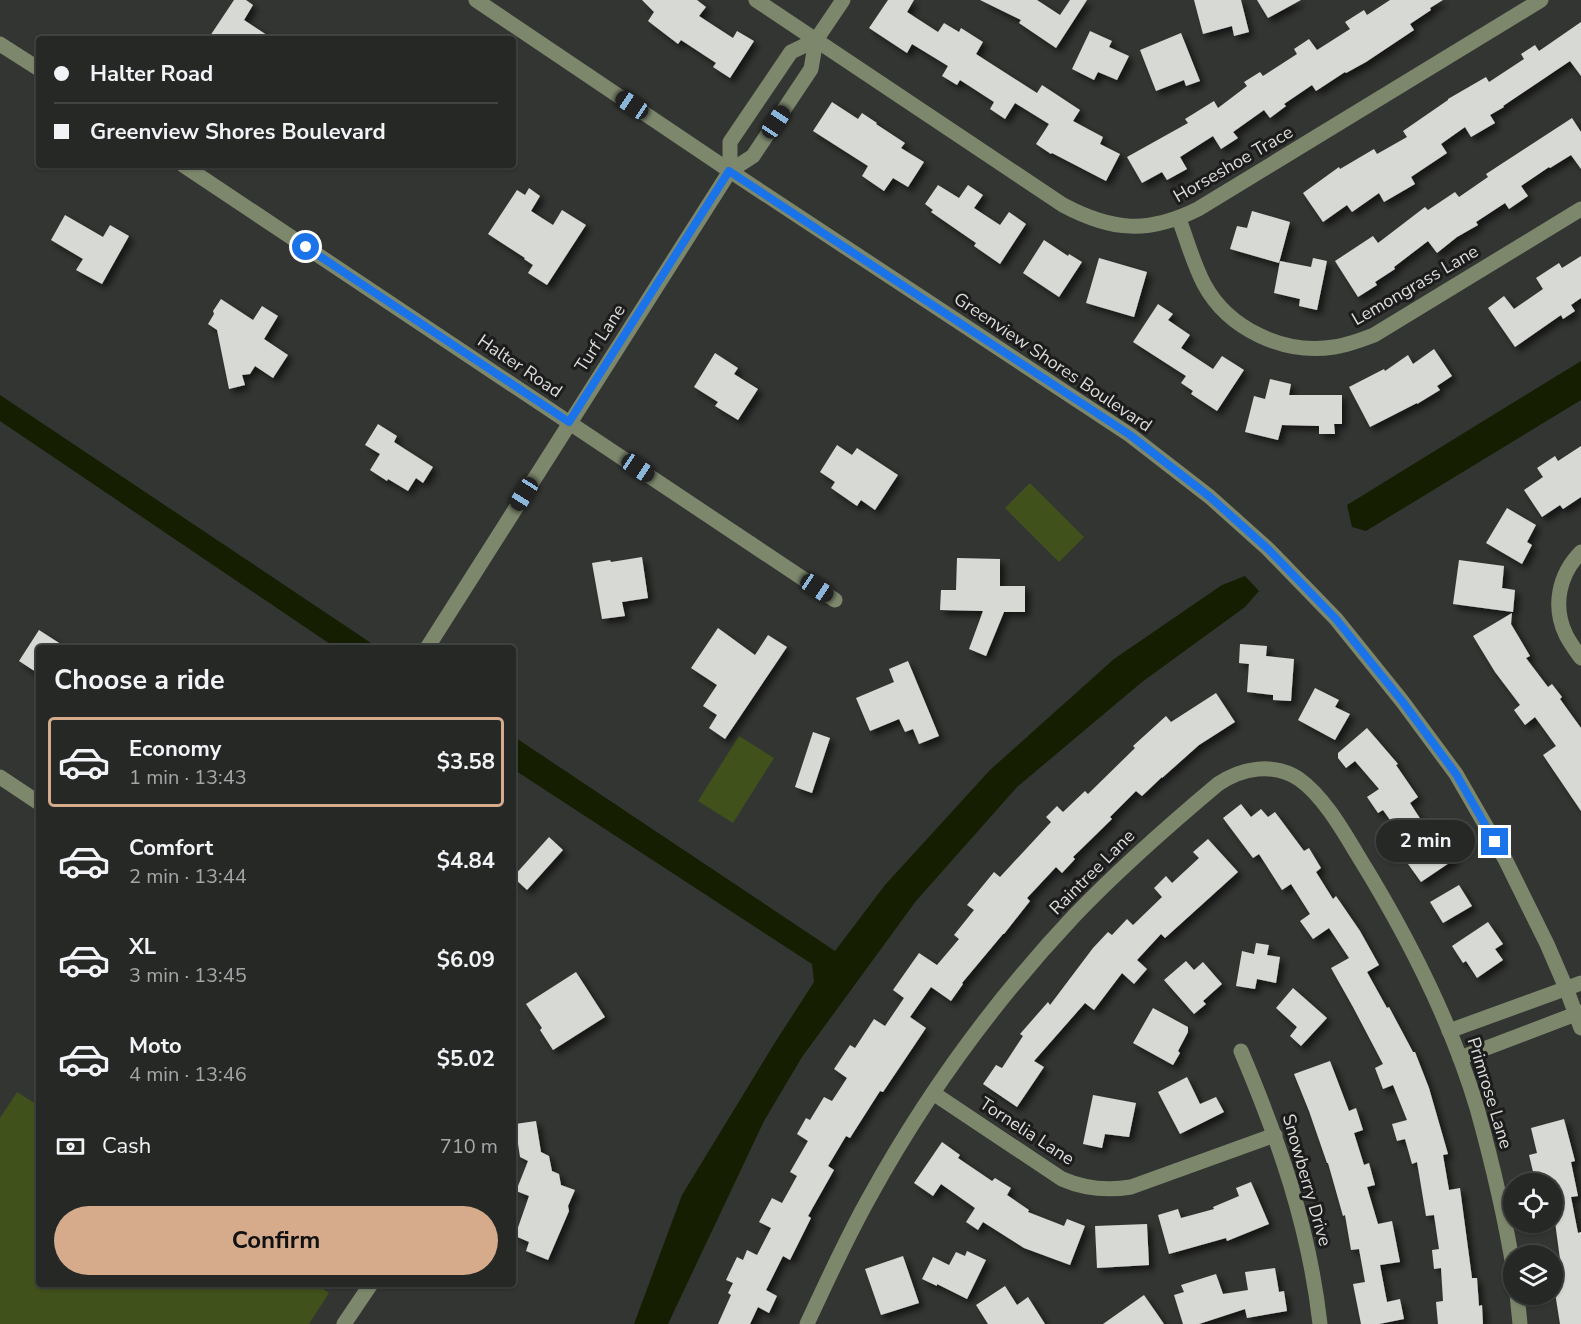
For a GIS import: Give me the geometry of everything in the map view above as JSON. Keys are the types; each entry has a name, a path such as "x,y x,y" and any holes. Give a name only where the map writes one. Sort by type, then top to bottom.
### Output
{"street":[{"name":"Greenview Shores Boulevard","path":"476,0 729,171 1130,435 1210,497 1268,549 1336,619 1402,701 1456,774 1505,859 1547,944 1574,985 1579,1018"},
{"name":"Horseshoe Trace","path":"756,0 1054,199 1082,216 1102,223 1124,226 1145,226 1179,219 1198,209 1541,0"},
{"path":"816,40 843,0"},
{"name":"Turf Lane","path":"729,171 730,142 791,52 816,40"},
{"name":"Turf Lane","path":"429,645 729,171 753,156 812,69 816,40"},
{"path":"0,44 36,67"},
{"name":"Halter Road","path":"188,168 835,600"},
{"name":"Lemongrass Lane","path":"1179,219 1205,285 1217,303 1232,318 1250,331 1269,340 1311,349 1333,348 1374,335 1581,209"},
{"path":"1581,552 1563,578 1558,602 1566,636 1581,658"},
{"name":"Raintree Lane","path":"807,1324 868,1198 933,1093 982,1024 1027,968 1074,916 1150,842 1228,777 1251,770 1275,770 1297,778 1320,798 1381,892 1410,946 1449,1031"},
{"path":"0,777 36,800"},
{"path":"1449,1031 1574,985"},
{"path":"1460,1058 1579,1018"},
{"name":"Primrose Lane","path":"1449,1031 1476,1107 1510,1245"},
{"name":"Snowberry Drive","path":"1240,1051 1275,1136 1293,1192 1307,1247 1320,1324"},
{"name":"Tornelia Lane","path":"933,1093 1052,1173 1073,1184 1096,1189 1131,1187 1275,1136"},
{"path":"344,1324 369,1287"},
{"path":"1518,1305 1520,1324"}],"green space":[{"path":"1030,483 1084,537 1059,562 1005,508"},
{"path":"739,736 774,758 733,823 698,801"},
{"path":"17,1092 36,1104 36,1287 320,1287 329,1293 309,1324 0,1324 0,1118"}],"shaded area":[{"path":"1581,361 1581,400 1366,531 1352,527 1347,505"},
{"path":"0,395 374,645 332,645 0,421"},
{"path":"1245,576 1259,591 1245,607 1142,682 1017,787 916,901 802,1057 764,1121 668,1324 634,1324 682,1195 814,982 812,964 516,771 516,738 835,951 885,885 990,770 1114,659 1222,585"}],"building":[{"path":"234,0 246,0 253,5 244,20 268,36 210,36"},
{"path":"642,0 697,0 706,7 699,16 733,38 737,31 754,41 730,78 713,67 716,63 681,40 678,44 648,21 654,12"},
{"path":"888,0 914,0 907,12 938,32 944,23 959,32 961,28 983,42 976,54 1037,93 1042,85 1080,110 1073,121 1103,137 1100,144 1120,154 1106,181 1051,154 1036,144 1049,124 1015,103 1005,119 990,109 994,102 960,80 957,85 942,76 948,66 912,44 907,53 869,28"},
{"path":"980,0 1037,0 1060,15 1070,0 1087,0 1056,48 1019,23 1021,20"},
{"path":"1194,0 1241,0 1249,32 1234,36 1232,26 1203,34"},
{"path":"1257,0 1301,0 1268,18"},
{"path":"1390,0 1443,0 1410,24 1414,30 1366,62 1345,72 1316,91 1312,85 1284,104 1286,106 1270,118 1264,110 1233,132 1238,138 1221,149 1213,136 1180,157 1187,169 1167,180 1162,172 1142,183 1127,157 1188,123 1185,119 1214,101 1218,108 1247,86 1244,82 1260,72 1263,76 1297,54 1294,49 1309,39 1317,50 1350,29 1345,22 1364,10 1367,15"},
{"path":"1581,22 1581,76 1570,61 1490,115 1495,123 1471,137 1465,127 1441,144 1447,153 1411,177 1415,184 1384,202 1379,193 1352,212 1347,205 1323,222 1303,193 1339,167 1340,169 1374,149 1377,154 1407,137 1403,131 1448,99 1486,77 1489,82 1524,59 1521,54 1535,45 1539,51"},
{"path":"1090,31 1112,41 1109,47 1129,56 1117,80 1098,72 1094,80 1072,69"},
{"path":"1181,33 1200,81 1186,86 1184,80 1156,91 1140,50"},
{"path":"832,102 858,119 862,113 905,143 901,148 924,162 908,187 893,178 884,191 862,176 868,166 813,131"},
{"path":"1572,118 1581,132 1581,169 1571,155 1549,167 1521,186 1528,196 1509,209 1505,203 1476,222 1478,225 1457,237 1437,253 1428,241 1394,267 1395,269 1375,282 1377,285 1358,297 1335,261 1373,236 1378,243 1425,207 1428,210 1455,192 1459,197 1488,177 1486,174"},
{"path":"938,185 959,198 968,185 983,195 974,208 1000,225 1009,212 1026,224 1000,264 974,246 976,243 931,212 933,210 925,204"},
{"path":"529,188 540,196 531,211 553,225 562,210 586,225 547,285 528,273 533,265 525,258 488,234 517,190 525,195"},
{"path":"1252,211 1290,222 1279,263 1230,249 1237,226 1247,228"},
{"path":"65,215 103,237 110,225 129,236 102,284 76,270 83,259 51,240"},
{"path":"1044,240 1068,256 1069,254 1082,262 1059,297 1023,273"},
{"path":"1581,256 1581,298 1571,305 1575,311 1563,319 1561,315 1515,347 1488,308 1504,296 1514,309 1543,289 1536,278 1559,263 1562,268"},
{"path":"1099,258 1147,272 1134,317 1086,303"},
{"path":"1313,258 1327,261 1317,310 1299,306 1300,299 1274,293 1280,261 1311,267"},
{"path":"221,299 253,320 262,306 278,316 264,339 288,355 273,378 255,366 250,374 242,375 245,385 229,389 217,330 208,324"},
{"path":"1158,304 1173,314 1168,320 1190,335 1181,348 1213,369 1222,356 1244,370 1217,411 1191,394 1193,391 1181,383 1186,376 1133,342"},
{"path":"1434,349 1452,376 1437,386 1440,390 1370,427 1349,387 1384,369 1385,371 1408,355 1413,364"},
{"path":"715,353 738,368 734,374 758,389 738,420 715,406 718,402 694,387"},
{"path":"1270,379 1291,384 1289,395 1342,395 1342,424 1334,424 1335,434 1319,434 1319,426 1282,425 1278,440 1245,432 1254,396 1265,399"},
{"path":"378,424 397,436 394,442 433,467 423,483 416,478 408,491 370,470 380,454 365,445"},
{"path":"837,445 852,455 857,448 898,475 875,510 861,500 857,506 831,488 835,482 820,472"},
{"path":"1581,446 1581,497 1563,509 1560,505 1542,517 1524,490 1543,477 1537,468 1555,456 1558,461"},
{"path":"1507,508 1536,525 1527,542 1532,545 1522,564 1486,543"},
{"path":"642,557 648,598 622,602 625,616 602,619 592,563"},
{"path":"957,558 1000,559 1000,586 1025,586 1025,612 1004,612 986,656 969,649 983,611 940,610 941,590 956,590"},
{"path":"1459,560 1504,566 1502,588 1515,590 1513,612 1453,604"},
{"path":"1512,613 1511,624 1530,656 1526,658 1548,687 1552,684 1581,728 1581,811 1543,755 1556,746 1535,717 1525,725 1514,710 1520,705 1495,672 1473,636"},
{"path":"718,628 755,655 768,635 787,647 725,739 709,728 717,715 703,706 717,685 691,668"},
{"path":"39,630 62,645 36,645 36,672 19,661"},
{"path":"1240,644 1267,646 1266,656 1294,659 1291,701 1273,700 1273,695 1247,692 1249,664 1239,663"},
{"path":"908,661 939,736 919,744 913,729 905,732 899,719 870,731 856,698 894,682 889,669"},
{"path":"1315,688 1339,700 1335,707 1350,714 1335,740 1298,720"},
{"path":"1216,693 1235,722 1199,745 1142,796 1136,791 1110,817 1112,819 1073,857 1075,859 1062,873 1056,867 1027,898 1030,901 962,983 951,1001 931,987 910,1017 926,1028 883,1092 880,1091 850,1138 846,1136 828,1166 834,1170 808,1216 811,1218 790,1260 783,1256 766,1290 777,1296 769,1313 758,1307 750,1324 718,1324 731,1295 728,1293 733,1283 726,1280 737,1257 743,1260 747,1250 757,1255 771,1228 759,1222 772,1198 782,1203 797,1176 790,1172 808,1141 797,1134 806,1118 810,1120 824,1097 832,1101 847,1078 834,1069 850,1045 855,1048 874,1019 885,1026 904,998 893,990 919,953 937,965 959,939 954,935 974,910 967,905 994,872 1000,877 1051,822 1046,817 1057,806 1063,812 1085,791 1088,794 1135,748 1133,746 1166,716 1171,722"},
{"path":"1367,728 1398,764 1396,765 1418,797 1410,803 1425,826 1431,823 1455,859 1421,882 1408,864 1417,858 1383,810 1378,813 1367,797 1379,789 1355,761 1346,768 1338,758 1338,753"},
{"path":"813,732 830,738 812,793 795,787"},
{"path":"1241,804 1251,817 1261,809 1268,817 1275,812 1304,851 1309,848 1321,868 1316,872 1333,899 1336,896 1360,931 1379,965 1367,972 1415,1052 1429,1088 1448,1154 1443,1155 1449,1190 1460,1188 1472,1278 1477,1278 1483,1324 1438,1324 1436,1302 1443,1301 1441,1268 1434,1269 1432,1250 1439,1249 1434,1215 1426,1216 1417,1162 1412,1164 1405,1139 1397,1141 1392,1124 1407,1120 1393,1085 1383,1089 1375,1068 1383,1064 1331,968 1349,958 1329,928 1313,939 1300,921 1310,914 1291,884 1282,890 1259,854 1253,858 1223,818"},
{"path":"549,837 563,850 527,890 516,880 516,874"},
{"path":"1208,839 1238,872 1165,938 1161,934 1137,960 1147,969 1134,984 1122,973 1094,1010 1085,1003 1034,1061 1044,1067 1017,1107 983,1084 996,1065 1002,1068 1023,1036 1020,1034 1048,1002 1050,1005 1093,948 1108,932 1112,935 1127,919 1133,925 1162,897 1154,888 1166,876 1172,883 1199,858 1193,852"},
{"path":"1459,885 1472,906 1443,923 1430,902"},
{"path":"1488,922 1503,944 1495,949 1503,960 1477,978 1452,946"},
{"path":"1256,943 1269,945 1267,955 1280,957 1276,983 1257,979 1255,989 1236,986 1242,951 1254,954"},
{"path":"1186,961 1194,970 1203,962 1222,984 1203,1001 1206,1004 1194,1014 1164,980"},
{"path":"576,972 605,1017 553,1050 526,1004"},
{"path":"1293,988 1327,1018 1301,1046 1290,1036 1297,1027 1276,1008"},
{"path":"1153,1008 1188,1027 1188,1032 1178,1051 1180,1053 1173,1065 1133,1043"},
{"path":"1330,1061 1349,1111 1356,1108 1363,1130 1354,1133 1364,1165 1369,1163 1375,1185 1367,1187 1378,1224 1392,1221 1400,1262 1380,1265 1387,1302 1400,1299 1404,1319 1379,1324 1361,1324 1353,1284 1365,1282 1359,1249 1351,1250 1345,1215 1343,1216 1328,1163 1294,1074"},
{"path":"1187,1077 1200,1104 1216,1097 1224,1112 1180,1134 1158,1092"},
{"path":"1093,1095 1136,1103 1129,1137 1105,1134 1102,1148 1083,1144"},
{"path":"1564,1119 1575,1161 1571,1162 1578,1196 1571,1197 1578,1233 1581,1232 1581,1324 1560,1324 1557,1305 1563,1305 1563,1245 1558,1245 1556,1233 1563,1233 1563,1173 1533,1173 1529,1155 1537,1153 1531,1128"},
{"path":"536,1121 541,1152 549,1156 552,1171 559,1174 561,1185 575,1190 568,1206 569,1211 548,1260 526,1251 529,1242 516,1236 529,1196 516,1191 528,1161 520,1157 516,1124"},
{"path":"942,1142 960,1155 958,1158 992,1181 995,1178 1011,1188 1007,1195 1029,1210 1028,1212 1064,1226 1067,1219 1085,1226 1070,1265 1024,1248 983,1222 978,1230 966,1222 975,1208 941,1184 933,1196 914,1183"},
{"path":"1251,1182 1269,1224 1227,1241 1226,1238 1169,1254 1158,1215 1178,1209 1181,1218 1214,1209 1213,1207 1239,1196 1236,1188"},
{"path":"1147,1224 1149,1265 1097,1268 1095,1226"},
{"path":"967,1251 986,1260 967,1299 922,1279 933,1257 949,1265 956,1252 965,1256"},
{"path":"903,1256 919,1303 881,1315 865,1269"},
{"path":"1275,1268 1279,1292 1284,1291 1287,1311 1247,1318 1245,1309 1199,1324 1183,1324 1174,1295 1184,1292 1181,1285 1216,1274 1223,1294 1248,1290 1245,1272"},
{"path":"1005,1286 1017,1305 1028,1297 1045,1324 988,1324 976,1305"},
{"path":"1144,1295 1164,1324 1103,1324"}],"route":[{"path":"306,247 569,422 729,171 1130,435 1210,497 1268,549 1336,619 1402,701 1456,774 1495,842"}]}
